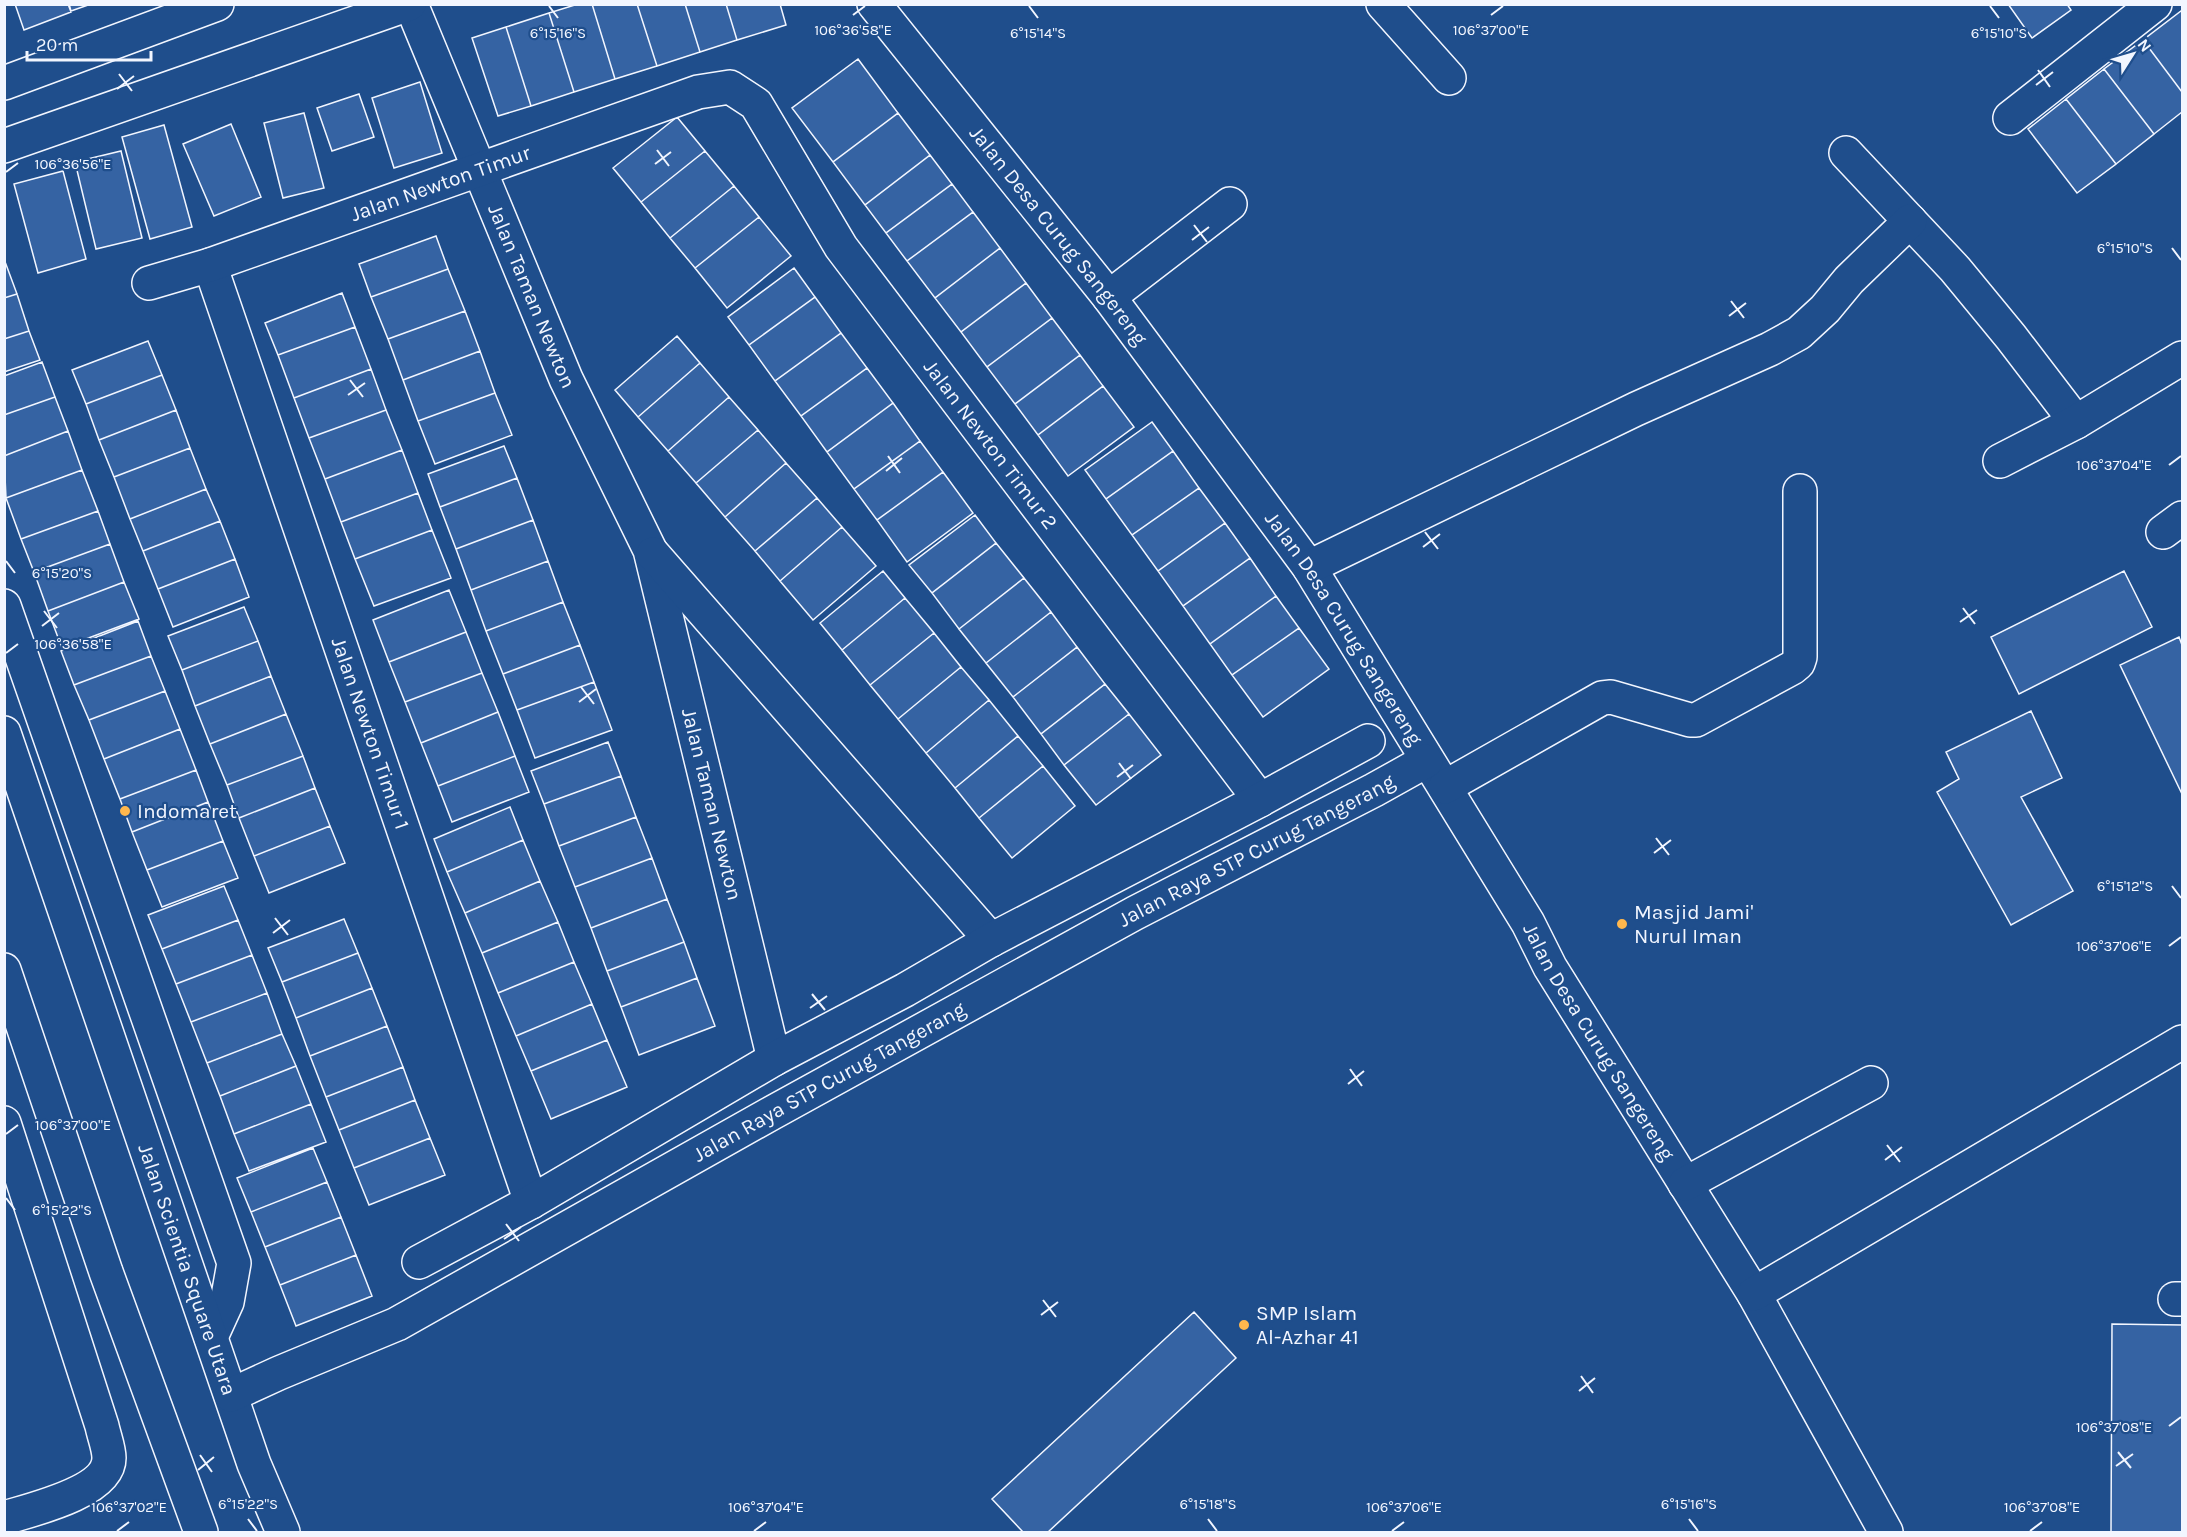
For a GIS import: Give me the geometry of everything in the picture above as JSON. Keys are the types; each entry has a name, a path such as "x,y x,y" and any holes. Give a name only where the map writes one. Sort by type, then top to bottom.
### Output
{"street":[{"path":"4,83 217,4"},
{"path":"4,146 410,4"},
{"name":"Jalan Taman Newton","path":"410,4 566,379 650,550 774,1059"},
{"name":"Jalan Desa Curug Sangereng","path":"874,4 1109,297 1309,567 1528,923 1551,967 1754,1294 1886,1533"},
{"path":"1383,4 1449,78"},
{"path":"2010,118 2155,4"},
{"name":"Jalan Newton Timur","path":"149,283 210,265 698,92 730,87"},
{"name":"Jalan Newton Timur 2","path":"730,87 756,104 841,247 1260,800"},
{"path":"1846,153 1955,269 2004,328 2076,422"},
{"path":"1109,297 1230,204"},
{"path":"1309,567 1636,409 1770,349 1799,333 1910,221"},
{"name":"Jalan Newton Timur 1","path":"210,265 531,1202"},
{"path":"2000,461 2076,422 2182,358"},
{"name":"Jalan Raya STP Curug Tangerang","path":"231,1395 397,1324 780,1108 1124,919 1602,698 1611,697 1696,720 1792,668 1798,663 1800,657 1800,490"},
{"name":"Jalan Taman Newton","path":"650,550 991,940"},
{"path":"4,606 234,1263 227,1302 212,1336"},
{"name":"Jalan Scientia Square Utara","path":"4,733 254,1464 283,1533"},
{"path":"419,1262 531,1202 774,1059 905,990 991,940 1368,741"},
{"path":"4,970 110,1284 201,1533"},
{"path":"1754,1294 2182,1042"},
{"path":"1685,1184 1871,1083"},
{"path":"4,1123 102,1426 109,1459 105,1474 84,1490 18,1514"}],"building":[{"path":"15,4 68,4 71,12 24,30"},
{"path":"69,4 91,4 71,11"},
{"path":"578,4 592,4 615,79 574,92 549,13"},
{"path":"592,4 637,4 657,66 615,79"},
{"path":"637,4 685,4 700,52 657,66"},
{"path":"685,4 726,4 737,40 700,52"},
{"path":"726,4 780,4 786,25 737,40"},
{"path":"2008,4 2067,4 2071,10 2032,38"},
{"path":"2182,12 2182,92 2143,40"},
{"path":"549,13 574,92 531,106 506,27"},
{"path":"506,27 531,106 498,116 472,38"},
{"path":"2143,40 2182,92 2182,112 2154,134 2104,69"},
{"path":"858,59 898,113 833,162 792,108"},
{"path":"2104,69 2154,134 2116,164 2066,99"},
{"path":"420,82 442,153 394,168 372,98"},
{"path":"359,94 374,137 332,151 317,108"},
{"path":"2066,99 2116,164 2077,193 2028,129"},
{"path":"304,113 324,188 283,198 264,123"},
{"path":"898,113 930,155 865,205 833,162"},
{"path":"677,117 705,151 641,202 613,168"},
{"path":"231,124 261,197 214,216 183,144"},
{"path":"164,125 192,227 150,239 122,137"},
{"path":"121,151 142,238 96,249 75,162"},
{"path":"705,151 734,186 670,238 641,202"},
{"path":"930,155 952,184 886,233 865,205"},
{"path":"63,171 86,259 38,273 14,184"},
{"path":"952,184 973,212 907,261 886,233"},
{"path":"734,186 759,217 695,268 670,238"},
{"path":"973,212 1000,248 935,298 907,261"},
{"path":"759,217 791,256 727,308 695,268"},
{"path":"436,236 448,269 371,297 359,264"},
{"path":"1000,248 1026,283 961,332 935,298"},
{"path":"4,259 17,294 4,298"},
{"path":"794,268 815,297 749,345 728,317"},
{"path":"448,269 465,311 388,339 371,297"},
{"path":"1026,283 1052,318 987,367 961,332"},
{"path":"342,293 355,327 278,355 265,323"},
{"path":"17,294 29,331 4,339 4,298"},
{"path":"815,297 841,333 775,381 749,345"},
{"path":"465,311 480,351 403,380 388,339"},
{"path":"1052,318 1080,355 1015,404 987,367"},
{"path":"355,327 371,369 294,398 278,355"},
{"path":"29,331 40,360 4,372 4,339"},
{"path":"841,333 867,368 801,416 775,381"},
{"path":"677,336 700,363 638,417 615,390"},
{"path":"148,341 162,375 86,404 72,370"},
{"path":"480,351 495,393 418,421 403,380"},
{"path":"1080,355 1103,386 1038,435 1015,404"},
{"path":"42,362 55,397 4,415 4,376"},
{"path":"700,363 729,397 668,451 638,417"},
{"path":"867,368 893,403 827,452 801,416"},
{"path":"371,369 386,410 309,438 294,398"},
{"path":"162,375 176,410 99,440 86,404"},
{"path":"1103,386 1134,427 1068,476 1038,435"},
{"path":"495,393 512,435 435,464 418,421"},
{"path":"55,397 68,431 4,456 4,415"},
{"path":"729,397 758,430 696,483 668,451"},
{"path":"893,403 920,441 854,489 827,452"},
{"path":"176,410 190,448 114,477 99,440"},
{"path":"386,410 402,450 325,479 309,438"},
{"path":"1152,422 1173,451 1106,499 1085,470"},
{"path":"758,430 786,463 725,517 696,483"},
{"path":"68,431 82,470 6,498 4,456"},
{"path":"920,441 943,472 877,520 854,489"},
{"path":"504,446 517,478 440,507 428,474"},
{"path":"190,448 206,489 130,519 114,477"},
{"path":"402,450 418,493 341,522 325,479"},
{"path":"1173,451 1199,488 1132,535 1106,499"},
{"path":"786,463 817,498 755,551 725,517"},
{"path":"82,470 98,511 21,539 6,498"},
{"path":"943,472 973,513 907,562 877,520"},
{"path":"517,478 533,520 456,549 440,507"},
{"path":"1199,488 1225,523 1158,571 1132,535"},
{"path":"206,489 220,521 143,551 130,519"},
{"path":"418,493 432,530 355,559 341,522"},
{"path":"817,498 842,527 780,581 755,551"},
{"path":"98,511 110,544 34,572 21,539"},
{"path":"975,515 996,543 932,593 909,565"},
{"path":"533,520 548,561 471,590 456,549"},
{"path":"220,521 235,559 158,589 143,551"},
{"path":"1225,523 1250,558 1183,606 1158,571"},
{"path":"842,527 876,566 813,620 780,581"},
{"path":"432,530 451,578 374,606 355,559"},
{"path":"996,543 1024,578 959,629 932,593"},
{"path":"110,544 124,582 48,611 34,572"},
{"path":"1250,558 1276,596 1210,644 1183,606"},
{"path":"235,559 249,597 173,627 158,589"},
{"path":"548,561 563,602 486,631 471,590"},
{"path":"883,571 905,598 842,650 820,623"},
{"path":"2124,571 2152,627 2019,694 1991,637"},
{"path":"1024,578 1051,612 986,663 959,629"},
{"path":"124,582 139,619 62,648 48,611"},
{"path":"449,590 466,632 389,662 373,620"},
{"path":"1276,596 1299,628 1232,675 1210,644"},
{"path":"905,598 934,633 870,685 842,650"},
{"path":"563,602 580,645 503,674 486,631"},
{"path":"244,607 258,641 182,670 168,636"},
{"path":"1051,612 1077,647 1013,697 986,663"},
{"path":"138,621 151,656 74,685 61,651"},
{"path":"1299,628 1329,669 1263,717 1232,675"},
{"path":"466,632 482,673 405,702 389,662"},
{"path":"934,633 961,667 898,719 870,685"},
{"path":"2179,637 2182,645 2182,794 2120,665"},
{"path":"258,641 271,676 195,706 182,670"},
{"path":"580,645 594,682 517,710 503,674"},
{"path":"1077,647 1105,684 1041,734 1013,697"},
{"path":"151,656 165,691 89,720 74,685"},
{"path":"961,667 989,700 926,753 898,719"},
{"path":"482,673 498,712 421,743 405,702"},
{"path":"271,676 286,714 210,744 195,706"},
{"path":"594,682 612,730 535,758 517,710"},
{"path":"1105,684 1129,714 1064,765 1041,734"},
{"path":"165,691 180,729 104,759 89,720"},
{"path":"989,700 1018,736 955,788 926,753"},
{"path":"2031,711 2062,778 2021,797 2073,891 2011,925 1937,792 1959,779 1946,752"},
{"path":"498,712 515,756 438,786 421,743"},
{"path":"286,714 303,756 227,785 210,744"},
{"path":"1129,714 1161,755 1096,805 1064,765"},
{"path":"180,729 196,770 120,799 104,759"},
{"path":"1018,736 1043,766 979,818 955,788"},
{"path":"608,742 621,776 544,804 531,771"},
{"path":"303,756 315,788 239,818 227,785"},
{"path":"515,756 529,792 452,822 438,786"},
{"path":"1043,766 1075,806 1012,858 979,818"},
{"path":"196,770 208,802 132,832 120,799"},
{"path":"621,776 636,817 559,846 544,804"},
{"path":"315,788 330,826 254,856 239,818"},
{"path":"208,802 223,841 147,870 132,832"},
{"path":"510,807 523,840 447,872 434,839"},
{"path":"636,817 652,858 575,887 559,846"},
{"path":"330,826 345,863 269,893 254,856"},
{"path":"523,840 540,881 465,913 447,872"},
{"path":"223,841 238,878 162,907 147,870"},
{"path":"652,858 667,899 591,928 575,887"},
{"path":"540,881 558,922 482,953 465,913"},
{"path":"224,886 238,920 162,949 148,915"},
{"path":"667,899 684,942 607,971 591,928"},
{"path":"344,919 358,953 282,982 268,948"},
{"path":"238,920 252,955 176,984 162,949"},
{"path":"558,922 574,962 498,993 482,953"},
{"path":"684,942 697,978 621,1007 607,971"},
{"path":"358,953 372,988 296,1018 282,982"},
{"path":"252,955 267,993 191,1022 176,984"},
{"path":"574,962 592,1004 516,1036 498,993"},
{"path":"697,978 715,1026 639,1055 621,1007"},
{"path":"372,988 387,1026 310,1056 296,1018"},
{"path":"267,993 282,1034 207,1063 191,1022"},
{"path":"592,1004 607,1040 531,1071 516,1036"},
{"path":"387,1026 403,1067 326,1097 310,1056"},
{"path":"282,1034 296,1066 220,1096 207,1063"},
{"path":"607,1040 627,1087 551,1119 531,1071"},
{"path":"296,1066 311,1104 234,1134 220,1096"},
{"path":"403,1067 415,1100 339,1130 326,1097"},
{"path":"415,1100 430,1138 354,1168 339,1130"},
{"path":"311,1104 326,1142 249,1171 234,1134"},
{"path":"430,1138 445,1175 369,1205 354,1168"},
{"path":"313,1148 327,1182 251,1212 237,1178"},
{"path":"327,1182 341,1217 265,1247 251,1212"},
{"path":"341,1217 356,1255 280,1285 265,1247"},
{"path":"356,1255 372,1296 296,1326 280,1285"},
{"path":"1194,1312 1236,1358 1048,1532 1023,1532 992,1499"},
{"path":"2112,1324 2182,1325 2182,1532 2111,1532"}],"place":[{"name":"Indomaret","path":"125,811"},
{"name":"Masjid Jami' Nurul Iman","path":"1622,924"},
{"name":"SMP Islam Al-Azhar 41","path":"1244,1325"}]}
